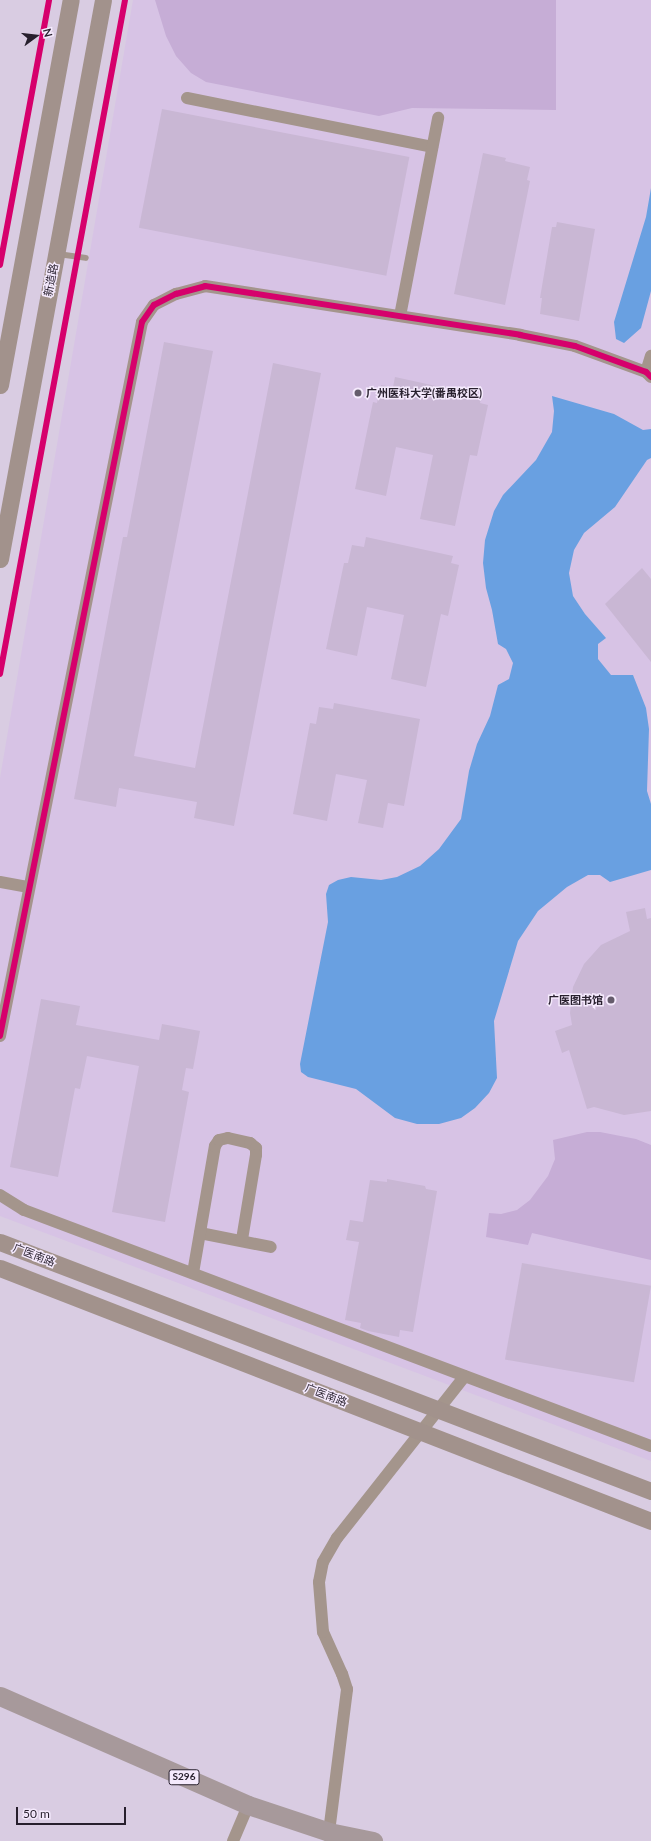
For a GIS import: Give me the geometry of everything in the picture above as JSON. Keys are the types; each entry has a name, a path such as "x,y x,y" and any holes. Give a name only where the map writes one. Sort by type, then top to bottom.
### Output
{"main road":[{"name":"S296","path":"0,1696 248,1805 329,1832 373,1841"}],"street":[{"path":"0,385 71,0"},
{"name":"新造路","path":"0,559 103,0"},
{"path":"187,98 432,147"},
{"path":"400,316 438,118"},
{"path":"0,1036 28,887 142,322 154,305 176,294 205,286 520,335 574,346 648,374 651,356"},
{"path":"0,882 28,887"},
{"path":"193,1274 215,1146 219,1140 228,1138 250,1143 256,1148 242,1240"},
{"path":"0,1195 24,1210 649,1444"},
{"path":"200,1233 242,1240 271,1247"},
{"name":"广医南路","path":"0,1242 651,1491"},
{"name":"广医南路","path":"0,1268 651,1522"},
{"path":"329,1832 347,1689 342,1674 323,1632 319,1582 323,1562 337,1538 465,1376"},
{"path":"233,1841 248,1805"}],"lane":[{"path":"56,254 86,258"}],"shaded area":[{"name":"广州医科大学(番禺校区)","path":"133,0 651,0 651,1461 0,1216 0,778"},
{"path":"155,0 556,0 556,110 412,108 379,116 206,82 191,73 176,56 166,36"},
{"path":"587,1132 600,1132 636,1139 651,1145 651,1260 532,1233 528,1245 486,1237 489,1213 501,1214 517,1210 530,1200 548,1176 555,1159 553,1140"}],"water":[{"path":"651,188 651,291 641,328 624,343 616,339 614,322 646,217"},
{"path":"552,396 614,414 643,430 651,429 651,458 647,460 615,507 584,533 574,550 569,573 573,596 585,614 606,638 598,644 598,659 611,675 633,675 646,708 649,729 647,791 651,804 651,870 610,882 600,875 588,875 567,887 538,911 518,941 494,1021 497,1078 489,1093 475,1108 461,1118 439,1124 417,1124 395,1118 356,1089 308,1077 301,1072 300,1064 328,922 326,894 329,885 338,880 351,877 381,880 397,877 420,866 439,849 461,819 469,771 477,744 490,716 498,685 509,679 513,663 506,649 498,644 492,610 486,588 483,563 485,540 494,511 503,495 536,460 552,432 554,411"}],"building":[{"path":"162,109 409,157 386,276 139,228"},
{"path":"483,153 506,158 505,161 530,167 527,180 530,181 505,305 454,294"},
{"path":"557,222 595,229 579,321 540,314 542,298 540,298 552,227 556,227"},
{"path":"164,342 213,351 134,756 195,768 273,363 321,373 234,826 194,818 197,802 119,788 116,807 74,799 123,537 127,537"},
{"path":"395,377 482,396 480,403 488,405 477,456 470,455 455,526 420,519 433,455 396,447 386,496 355,489 373,402 377,403 381,385 393,387"},
{"path":"366,537 453,556 451,563 459,565 448,616 441,614 426,687 391,679 404,615 367,607 357,656 326,649 344,563 348,563 352,545 364,547"},
{"path":"642,568 651,579 651,662 605,604"},
{"path":"334,703 420,719 404,806 388,803 383,828 358,823 367,780 336,774 327,821 293,814 310,723 316,724 319,707 333,709"},
{"name":"广医图书馆","path":"645,908 647,919 651,918 651,1111 624,1115 594,1107 587,1109 569,1050 562,1053 555,1031 572,1025 570,1013 573,987 584,964 601,945 630,931 626,912"},
{"path":"41,999 80,1006 76,1025 159,1040 162,1024 200,1031 193,1069 186,1068 182,1090 189,1092 165,1222 112,1212 139,1066 87,1056 80,1089 75,1088 58,1177 10,1167"},
{"path":"387,1179 425,1186 426,1189 437,1191 413,1332 400,1330 399,1337 368,1331 360,1328 361,1323 345,1320 359,1242 346,1240 350,1220 363,1222 370,1180 387,1182"},
{"path":"522,1263 651,1286 634,1382 505,1360"}],"cycle path":[{"path":"0,265 49,0"},
{"path":"0,674 125,0"},
{"path":"0,1036 142,322 154,305 176,294 205,286 520,335 575,346 646,372 651,377"}],"place":[{"name":"广州医科大学(番禺校区)","path":"358,393"},
{"name":"广医图书馆","path":"611,1000"}]}
